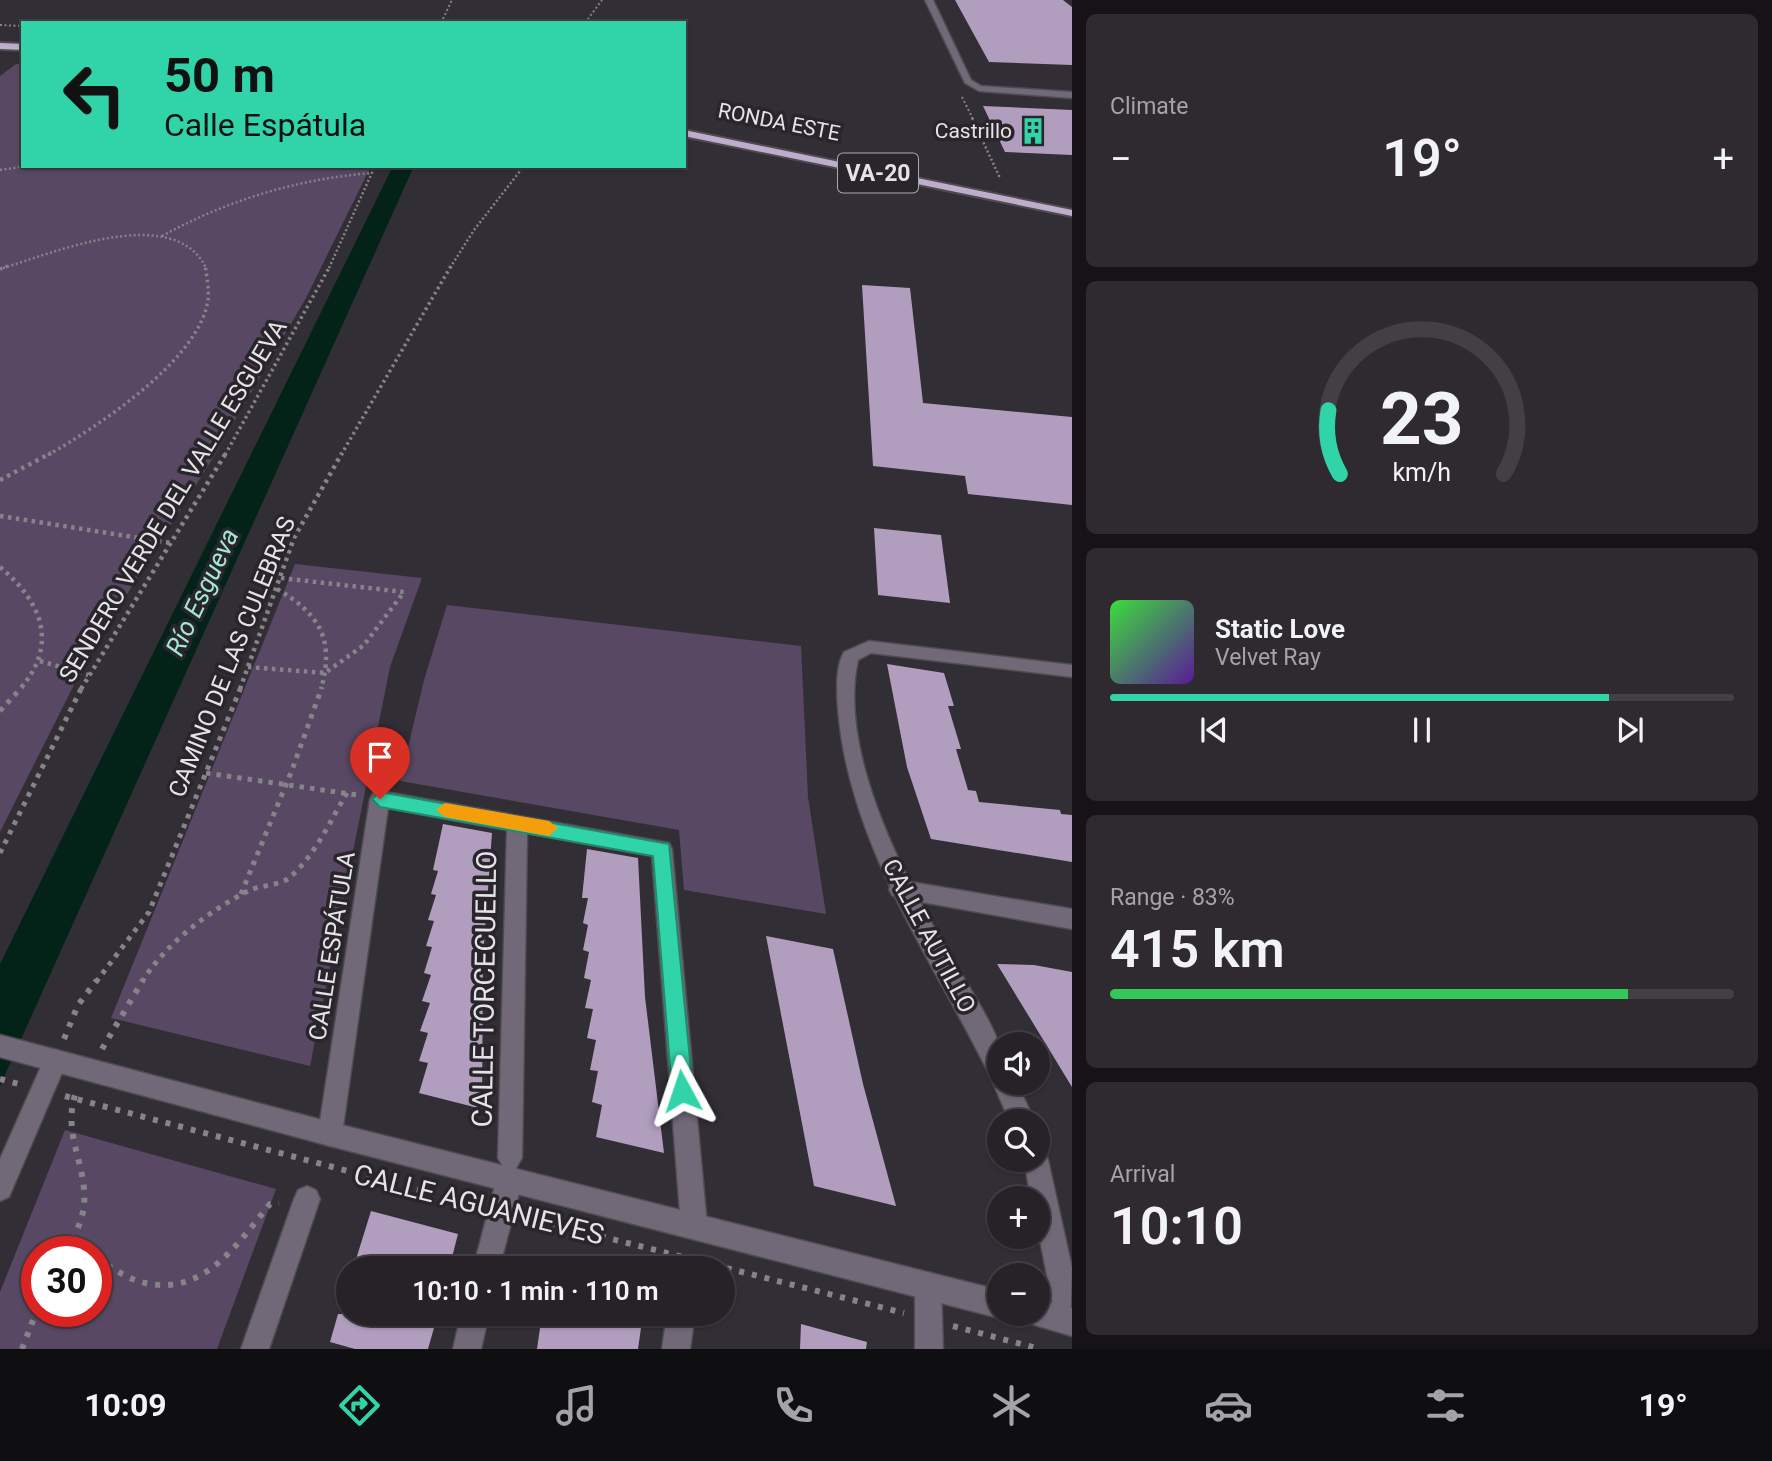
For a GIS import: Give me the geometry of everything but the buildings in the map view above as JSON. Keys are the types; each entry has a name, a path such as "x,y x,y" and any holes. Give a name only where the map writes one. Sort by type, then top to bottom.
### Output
{"highway":[{"path":"0,38 21,39"},
{"path":"0,46 21,47"},
{"name":"RONDA ESTE","path":"686,123 1072,201"},
{"name":"RONDA ESTE","path":"686,133 1072,213"}],"street":[{"path":"929,0 968,81 979,89 1072,95"},
{"name":"CALLE AUTILLO","path":"987,1048 899,889 874,828 851,751 844,675 850,656 869,647 1072,671"},
{"path":"380,799 662,849 694,1225"},
{"name":"CALLE ESPÁTULA","path":"330,1134 380,799"},
{"name":"CALLE TORCECUELLO","path":"489,1256 510,1168 517,822"},
{"path":"899,889 1072,919"},
{"name":"CALLE AGUANIEVES","path":"0,1046 330,1134 510,1168 694,1225 987,1301"},
{"path":"0,1188 33,1088 46,1058"},
{"path":"1039,1172 1071,1321 1050,1316"},
{"path":"255,1349 307,1199"},
{"path":"928,1286 929,1349"},
{"path":"467,1349 472,1326"},
{"path":"676,1349 679,1326"}],"path":[{"path":"442,21 452,0"},
{"path":"586,21 602,0"},
{"path":"0,25 21,26"},
{"path":"979,89 961,94 1000,178"},
{"path":"0,170 21,167"},
{"name":"SENDERO VERDE DEL VALLE ESGUEVA","path":"0,853 88,675 219,466 326,275 374,168"},
{"name":"CAMINO DE LAS CULEBRAS","path":"46,1058 78,1005 149,912 248,667 294,538 416,323 474,230 522,168"},
{"path":"162,236 190,219 245,198 372,173"},
{"path":"0,269 114,238 162,236 185,244 202,257 210,280 201,318 182,349 157,380 111,416 0,480"},
{"path":"0,516 171,542"},
{"path":"0,567 17,579 33,604 44,636 40,661 0,711"},
{"path":"248,667 325,674 364,645 404,592 281,578"},
{"path":"240,895 317,704 329,656 320,627 303,603 277,589"},
{"path":"40,661 88,675"},
{"path":"206,773 380,799"},
{"path":"72,1236 85,1203 73,1156 72,1098 87,1069 115,1032 149,971 196,925 240,895 287,880 309,856 347,793"},
{"name":"CALLE AGUANIEVES","path":"0,1079 500,1211 688,1256"},
{"path":"112,1267 144,1283 176,1286 221,1264 270,1204 307,1199 330,1134"},
{"name":"CALLE AGUANIEVES","path":"735,1268 1040,1349"},
{"path":"22,1349 30,1327"}],"shaded area":[{"path":"16,64 21,64 21,168 370,168 306,298 213,458 91,651 0,832 0,76"},
{"path":"295,564 422,578 390,667 310,1066 111,1018"},
{"path":"447,605 801,646 808,797 826,914 684,890 679,830 400,781 424,680"},
{"path":"65,1130 276,1189 217,1349 0,1349 0,1292 21,1240 21,1327 112,1327 112,1236 22,1236"}],"water":[{"name":"Río Esgueva","path":"392,168 413,168 0,1086 0,964"}],"slow traffic":[{"path":"445,810 549,828"}],"place":[{"name":"Castrillo","path":"1033,131"}],"route":[{"path":"380,799 662,849 682,1091"}]}
